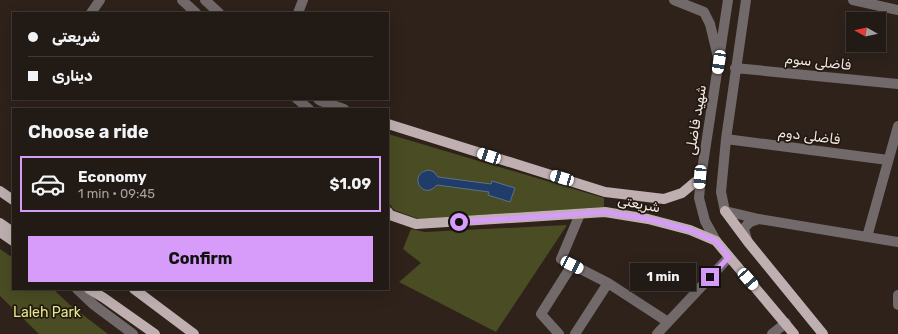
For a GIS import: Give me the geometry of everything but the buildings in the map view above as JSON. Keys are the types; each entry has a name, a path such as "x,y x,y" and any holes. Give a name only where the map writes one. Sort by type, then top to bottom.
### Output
{"main road":[{"name":"شریعتی","path":"389,124 605,192 664,199 682,193 700,177"},
{"path":"0,191 12,199"},
{"path":"0,202 5,199 12,199"},
{"path":"725,211 748,242 823,334"},
{"name":"شریعتی","path":"389,214 416,224 605,212 648,219 690,230 716,241 794,334"},
{"path":"0,223 12,231"},
{"path":"0,232 12,240"},
{"path":"91,290 155,334"},
{"path":"135,290 194,334"}],"street":[{"path":"92,12 100,0"},
{"path":"205,0 218,12"},
{"path":"298,12 302,0"},
{"path":"674,0 704,12 710,24 719,62"},
{"name":"شهید فاضلی","path":"716,241 705,221 699,198 700,177 728,0"},
{"path":"746,0 735,68 726,139 721,192 725,211 759,219 898,242"},
{"path":"853,0 898,10"},
{"path":"186,1 195,12"},
{"name":"فاضلی سوم","path":"735,68 898,84"},
{"path":"298,100 309,108"},
{"path":"321,100 341,108"},
{"path":"867,237 898,126"},
{"name":"فاضلی دوم","path":"726,139 888,160"},
{"path":"580,214 561,259 608,283 668,322"},
{"path":"748,242 744,229 746,224 759,219"},
{"path":"657,334 729,257"},
{"path":"559,334 541,314 572,265"},
{"path":"575,334 608,283"},
{"path":"78,290 94,306 133,334"},
{"path":"898,295 898,305"},
{"path":"772,334 786,323"}],"green space":[{"path":"389,134 604,198 604,207 419,219 394,210 389,202"},
{"path":"567,225 496,332 399,282 421,263 403,249 411,229 425,232"},
{"name":"Laleh Park","path":"0,249 12,257 12,290 54,290 70,305 108,334 39,334 0,296"}],"water":[{"path":"429,170 434,172 438,177 491,184 492,181 515,188 510,202 488,195 489,192 437,185 431,189 422,189 418,181 419,176 422,172"}],"route":[{"path":"459,222 605,212 648,219 690,230 716,241 729,257 710,277"}]}
